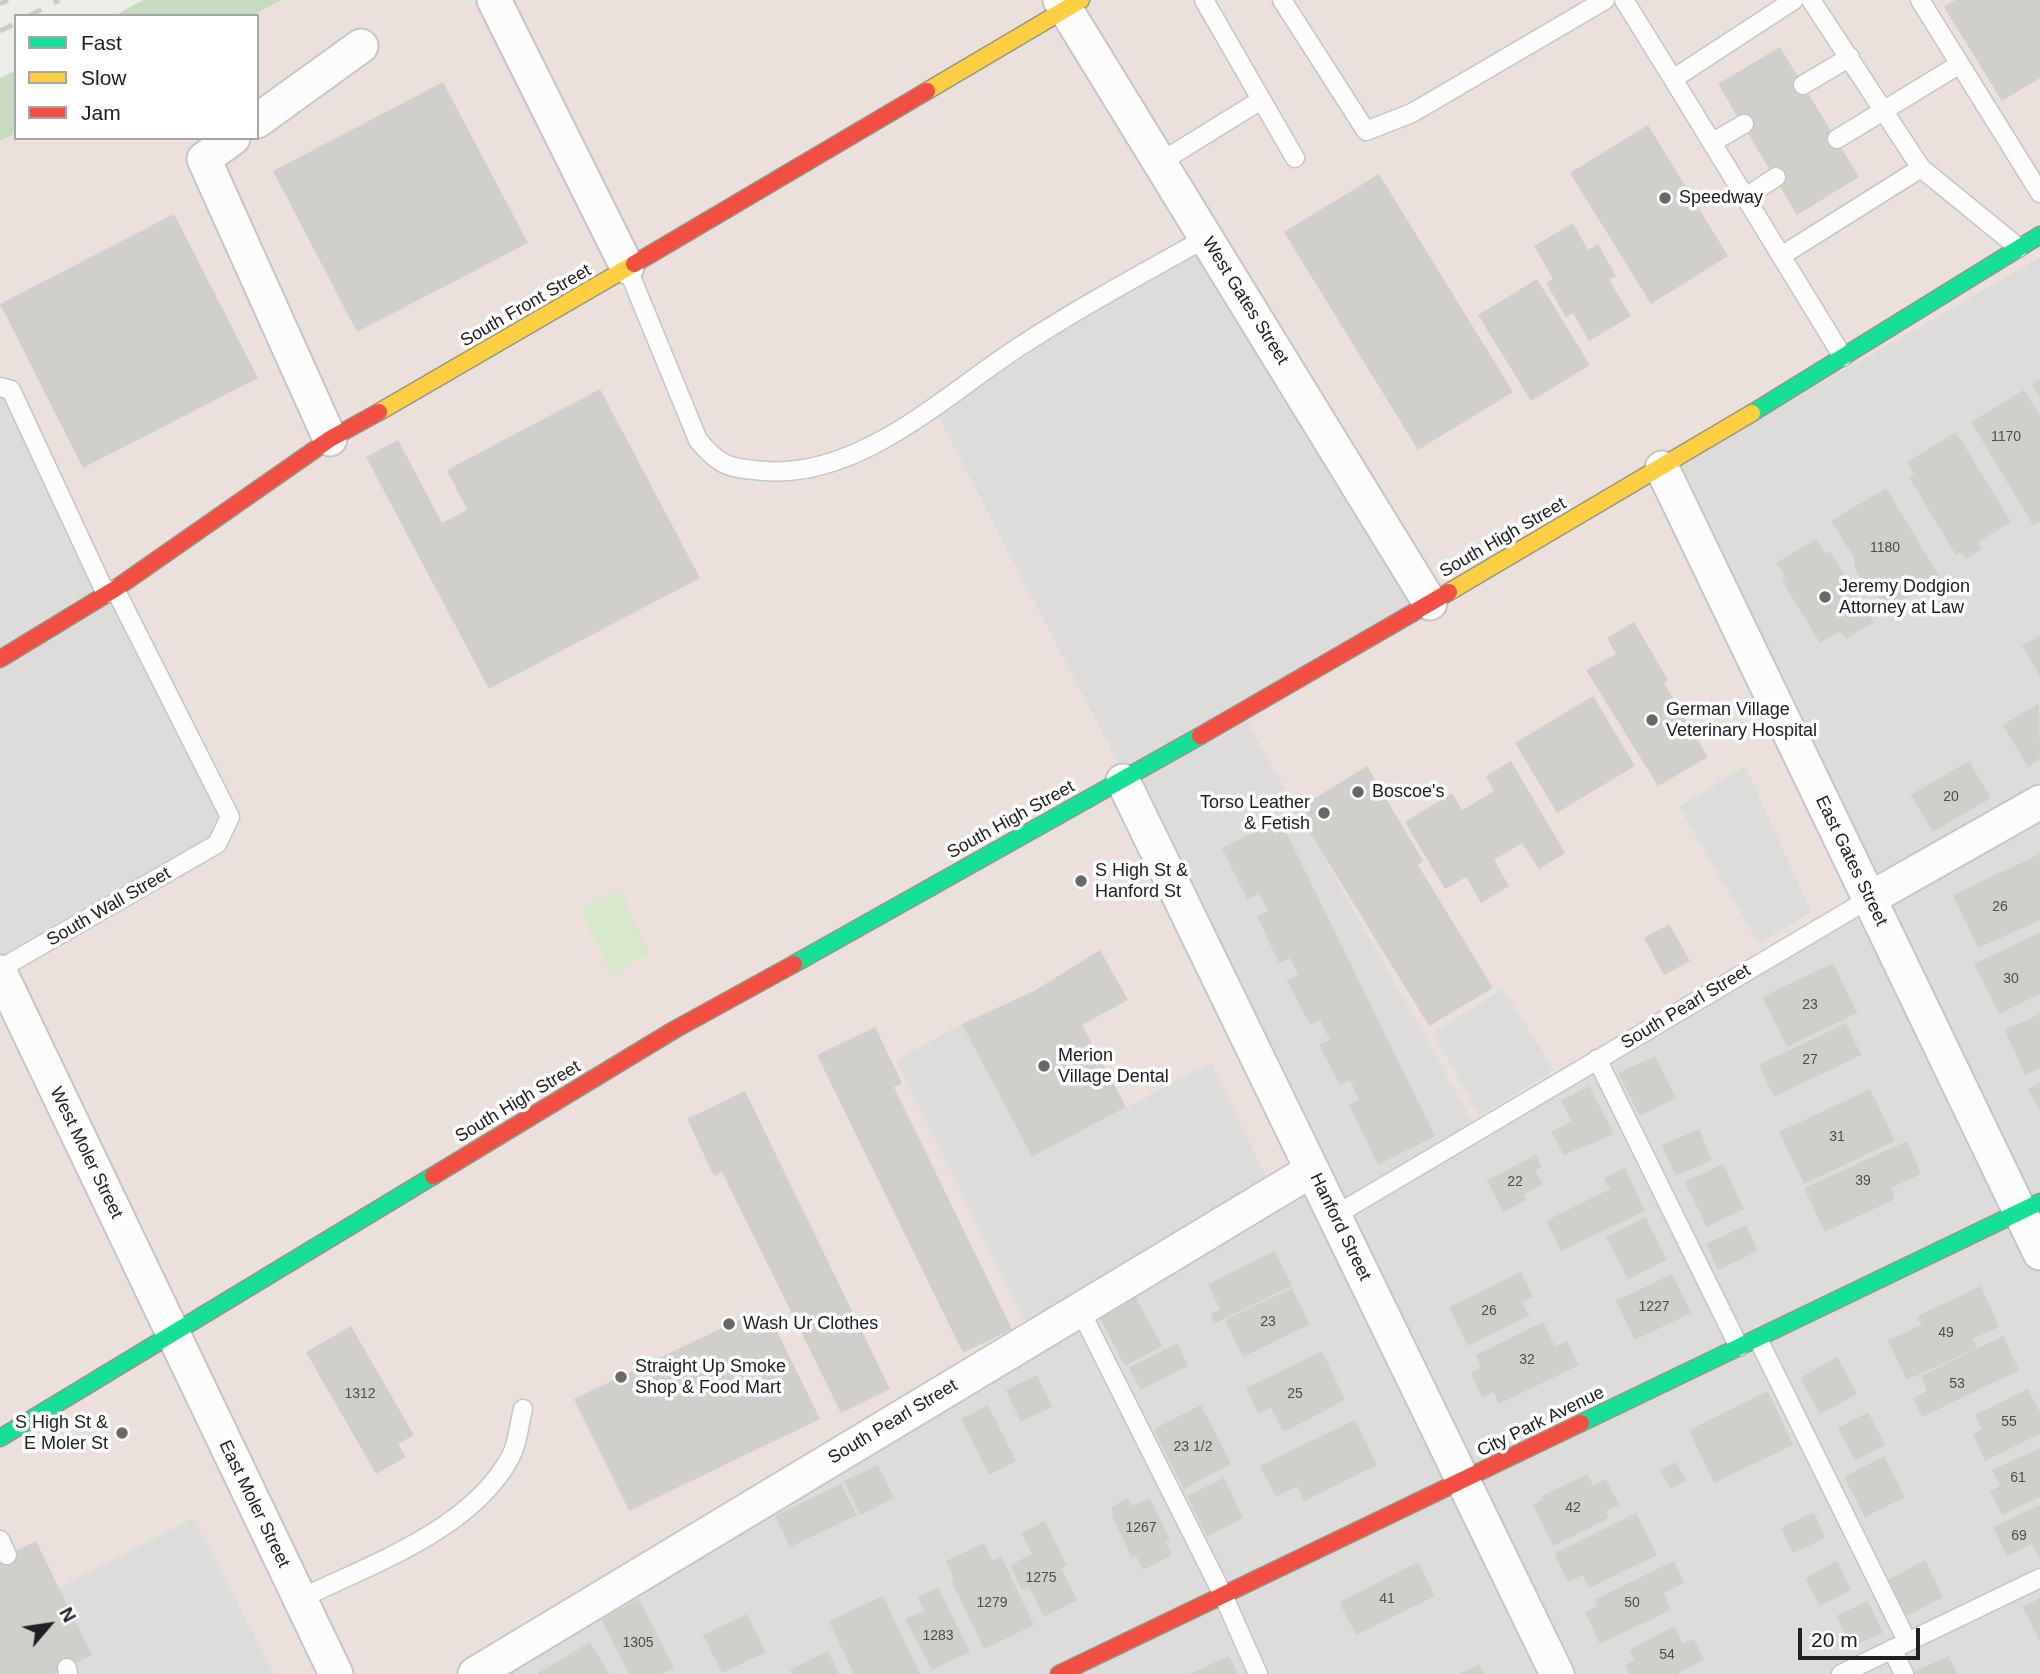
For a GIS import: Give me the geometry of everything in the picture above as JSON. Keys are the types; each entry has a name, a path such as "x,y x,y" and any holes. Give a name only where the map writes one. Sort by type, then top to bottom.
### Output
{"main road":[{"name":"South Front Street","path":"0,659 111,591 330,439 426,386 1068,3"},
{"name":"South High Street","path":"0,1438 674,1030 1123,781 1662,468 2040,235"},
{"name":"City Park Avenue","path":"1059,1674 2030,1207"}],"street":[{"path":"494,0 627,267"},
{"name":"West Gates Street","path":"1068,3 1159,163 1430,603"},
{"path":"259,120 361,46"},
{"path":"230,140 204,159 330,439"},
{"name":"East Gates Street","path":"1662,468 1869,899 2030,1207 2040,1253"},
{"name":"Hanford Street","path":"1123,781 1557,1674"},
{"name":"South Pearl Street","path":"1869,899 2040,802"},
{"name":"West Moler Street","path":"0,971 173,1333"},
{"name":"South Pearl Street","path":"475,1674 1312,1170"},
{"name":"East Moler Street","path":"173,1333 336,1674"}],"lane":[{"path":"1204,0 1295,158"},
{"path":"1282,0 1366,131 1412,113 1605,0"},
{"path":"1624,0 1843,357"},
{"path":"1673,79 1794,0"},
{"path":"1811,0 1921,168 2019,248"},
{"path":"1920,0 2040,193"},
{"path":"1803,85 1850,57"},
{"path":"1837,139 1960,64"},
{"path":"1159,163 1261,100"},
{"path":"1713,142 1744,124"},
{"path":"1781,257 1921,168"},
{"path":"1746,197 1776,177"},
{"path":"627,267 698,440 712,458 726,468 783,472 828,464 903,428 938,408 992,366 1060,321 1206,237"},
{"path":"0,387 11,390 111,591"},
{"name":"South Wall Street","path":"0,971 217,844 230,817 111,591"},
{"name":"South Pearl Street","path":"1334,1216 1869,899"},
{"path":"1597,1059 1739,1347"},
{"path":"1080,1310 1223,1595 1258,1674"},
{"path":"1758,1339 1899,1645 1903,1674"},
{"path":"300,1599 444,1527 483,1495 512,1455 523,1409"},
{"path":"1841,1674 2040,1578"}],"shaded area":[{"path":"282,0 2040,0 2040,257 1668,472 1869,897 1479,1132 1244,716 1432,602 1210,232 937,415 1128,783 1313,1168 470,1674 0,1674 0,959 233,834 0,371 0,141 14,134 14,140 259,140 259,14 255,14"},
{"path":"1211,231 1668,471 2040,257 2040,1674 470,1674 1128,783 937,415"},
{"path":"0,371 233,834 0,959"},
{"path":"1745,766 1811,912 1759,944 1679,807"},
{"path":"1503,989 1554,1070 1480,1116 1433,1033"},
{"path":"962,1024 1032,1157 1211,1063 1266,1177 1028,1326 896,1060"},
{"path":"193,1518 274,1674 54,1674 92,1655 59,1588"}],"green space":[{"path":"143,0 282,0 255,14 118,14"},
{"path":"14,71 14,134 0,141 0,78"},
{"path":"620,891 649,953 612,975 581,909"}],"building":[{"path":"1955,0 2040,0 2040,78 2002,101 1944,7"},
{"path":"1780,47 1859,177 1797,215 1718,84"},
{"path":"443,82 528,243 357,332 273,171"},
{"path":"1648,125 1728,256 1651,304 1570,173"},
{"path":"1379,174 1513,392 1418,450 1284,232"},
{"path":"174,214 258,378 83,468 0,304"},
{"path":"1573,223 1588,250 1598,244 1616,276 1609,280 1631,316 1589,341 1573,313 1566,317 1546,283 1553,279 1534,246"},
{"path":"1537,279 1590,365 1531,401 1478,315"},
{"path":"2040,379 2040,398 2032,384"},
{"path":"600,389 700,578 489,689 366,457 398,440 442,523 467,510 447,470"},
{"path":"2024,390 2040,416 2040,521 2033,525 1971,422"},
{"path":"1956,432 2011,522 1978,542 1981,549 1966,559 1961,552 1956,555 1909,477 1914,474 1907,462"},
{"path":"1886,488 1940,578 1887,612 1868,581 1860,577 1854,566 1855,559 1831,521"},
{"name":"Jeremy Dodgion Attorney at Law","path":"1816,539 1826,554 1830,551 1874,622 1846,639 1840,631 1820,643 1782,580 1786,578 1776,563"},
{"name":"German Village Veterinary Hospital","path":"1634,622 1668,680 1664,683 1708,757 1658,786 1586,670 1616,654 1607,638"},
{"path":"2040,635 2040,676 2022,646"},
{"path":"1593,696 1635,766 1557,813 1515,743"},
{"path":"2039,703 2040,759 2028,767 2003,725"},
{"path":"1511,761 1565,853 1539,869 1522,843 1494,860 1509,886 1481,903 1466,877 1445,889 1405,822 1452,793 1462,810 1471,805 1494,791 1486,776"},
{"path":"1969,761 1991,798 1933,832 1911,795"},
{"path":"1367,766 1423,861 1418,865 1493,988 1429,1026 1296,810"},
{"path":"1280,820 1435,1136 1378,1165 1349,1105 1359,1100 1350,1080 1340,1085 1319,1045 1330,1040 1320,1020 1310,1025 1287,980 1298,975 1290,958 1279,963 1257,916 1268,911 1259,894 1247,899 1222,848"},
{"path":"2040,854 2040,920 1978,948 1953,895"},
{"path":"1669,924 1690,961 1664,975 1644,938"},
{"path":"2040,932 2040,994 1999,1014 1974,964"},
{"name":"Merion Village Dental","path":"1100,950 1128,1000 1082,1025 1126,1107 1032,1157 962,1024 1034,991"},
{"path":"1833,963 1857,1013 1787,1047 1762,997"},
{"path":"2040,1014 2040,1068 2025,1075 2005,1030"},
{"path":"1846,1023 1861,1055 1774,1097 1759,1065"},
{"path":"875,1027 902,1083 894,1087 1012,1329 963,1353 817,1055"},
{"path":"1655,1056 1676,1098 1640,1116 1618,1073"},
{"path":"2040,1083 2040,1112 2028,1089"},
{"path":"1589,1086 1614,1134 1564,1155 1551,1132 1572,1121 1561,1101"},
{"path":"1870,1089 1895,1141 1804,1184 1779,1132"},
{"path":"745,1091 890,1389 841,1413 722,1172 714,1176 687,1119"},
{"path":"1699,1129 1712,1160 1675,1176 1662,1145"},
{"path":"1907,1141 1921,1174 1891,1188 1895,1199 1825,1232 1804,1188"},
{"path":"1536,1155 1542,1167 1535,1170 1543,1184 1523,1195 1526,1200 1503,1212 1487,1180"},
{"path":"1723,1164 1744,1209 1707,1227 1685,1182"},
{"path":"1625,1168 1645,1211 1561,1251 1546,1221 1610,1189 1604,1178"},
{"path":"1645,1217 1667,1260 1628,1279 1606,1237"},
{"path":"1746,1225 1758,1251 1718,1270 1706,1244"},
{"path":"1275,1251 1292,1286 1215,1323 1210,1314 1220,1309 1208,1284"},
{"path":"1521,1272 1533,1297 1522,1302 1529,1316 1468,1346 1449,1307"},
{"path":"1672,1274 1691,1313 1635,1340 1616,1301"},
{"path":"1981,1286 1999,1327 1973,1339 1977,1348 1907,1380 1888,1341 1921,1325 1917,1316"},
{"path":"1292,1288 1310,1324 1243,1357 1225,1320"},
{"path":"1134,1294 1162,1346 1125,1366 1098,1314"},
{"path":"753,1313 758,1323 770,1317 820,1419 629,1511 574,1399"},
{"path":"1543,1322 1555,1346 1567,1341 1579,1365 1499,1404 1493,1392 1482,1398 1471,1373 1481,1368 1476,1355"},
{"path":"351,1326 414,1435 398,1444 406,1457 376,1474 306,1352"},
{"path":"2003,1336 2019,1370 1922,1417 1913,1398 1927,1391 1921,1376"},
{"path":"1177,1343 1188,1366 1141,1390 1129,1368"},
{"path":"1322,1351 1345,1400 1288,1430 1282,1430 1271,1407 1258,1414 1246,1388"},
{"path":"1837,1357 1857,1394 1820,1414 1800,1378"},
{"path":"1037,1375 1052,1407 1021,1422 1006,1390"},
{"path":"2028,1389 2040,1412 2040,1434 1985,1461 1973,1434 1982,1429 1975,1415"},
{"path":"1768,1391 1793,1445 1714,1483 1689,1430"},
{"path":"988,1405 1016,1461 989,1475 961,1419"},
{"path":"1201,1405 1231,1464 1184,1489 1154,1429"},
{"path":"1868,1412 1885,1445 1855,1461 1838,1428"},
{"path":"1355,1420 1377,1465 1304,1501 1297,1486 1276,1497 1260,1466"},
{"path":"2040,1448 2040,1497 2002,1515 1990,1491 2000,1486 1992,1470"},
{"path":"1884,1456 1905,1497 1865,1517 1844,1477"},
{"path":"1676,1462 1686,1481 1671,1489 1660,1470"},
{"path":"878,1465 894,1498 860,1515 844,1481"},
{"path":"1587,1474 1593,1485 1606,1479 1619,1505 1606,1511 1609,1518 1553,1546 1533,1505 1543,1499 1542,1496"},
{"path":"1224,1478 1243,1518 1207,1536 1187,1496"},
{"path":"841,1484 857,1515 790,1547 775,1516"},
{"path":"1128,1498 1132,1506 1150,1498 1170,1540 1165,1542 1172,1555 1143,1570 1136,1556 1132,1558 1112,1516 1111,1507"},
{"path":"2040,1505 2040,1560 2032,1544 2007,1556 1993,1527"},
{"path":"1814,1512 1825,1538 1793,1553 1781,1528"},
{"path":"1636,1513 1657,1555 1589,1588 1583,1575 1568,1582 1554,1554"},
{"path":"1045,1521 1067,1565 1061,1568 1077,1600 1044,1617 1029,1587 1022,1590 1010,1565 1032,1554 1021,1533"},
{"path":"36,1541 92,1655 54,1674 0,1674 0,1558"},
{"path":"984,1543 992,1561 1001,1556 1034,1625 984,1649 951,1580 954,1579 946,1561"},
{"path":"1925,1560 1943,1597 1907,1616 1888,1580"},
{"path":"1674,1561 1684,1583 1664,1593 1671,1610 1600,1644 1585,1612 1598,1606 1594,1600"},
{"path":"1837,1561 1851,1590 1820,1606 1805,1578"},
{"path":"1418,1562 1435,1596 1356,1635 1339,1602"},
{"path":"938,1587 970,1652 932,1670 905,1619 924,1611 918,1597"},
{"path":"883,1596 920,1674 854,1674 829,1621"},
{"path":"2040,1598 2040,1642 2023,1607"},
{"path":"639,1599 674,1668 662,1674 629,1674 601,1619"},
{"path":"1868,1601 1883,1633 1851,1647 1836,1616"},
{"path":"747,1614 766,1652 722,1673 703,1635"},
{"path":"1674,1626 1683,1644 1694,1639 1704,1660 1677,1674 1630,1674 1625,1665 1635,1660 1629,1650"},
{"path":"590,1642 609,1674 537,1674"},
{"path":"828,1651 839,1674 792,1674 790,1670"},
{"path":"1229,1656 1238,1674 1190,1674"},
{"path":"1949,1656 1957,1674 1908,1674"},
{"path":"1479,1664 1484,1674 1459,1674"}],"railway":[{"path":"0,4 8,0"},
{"path":"33,14 59,0"},
{"path":"0,31 14,24"}],"traffic: fast":[{"path":"1752,413 2040,235"},
{"path":"794,964 1200,736"},
{"path":"0,1438 433,1176"},
{"path":"1581,1423 2040,1202"}],"traffic: slow":[{"path":"927,91 1081,0"},
{"path":"379,412 634,264"},
{"path":"1449,592 1752,413"}],"traffic: jam":[{"path":"634,264 927,91"},
{"path":"0,659 115,589 330,439 379,412"},
{"path":"1200,736 1449,592"},
{"path":"433,1176 674,1030 794,964"},
{"path":"1059,1674 1581,1423"}],"place":[{"name":"Speedway","path":"1665,198"},
{"name":"Jeremy Dodgion Attorney at Law","path":"1825,597"},
{"name":"German Village Veterinary Hospital","path":"1652,720"},
{"name":"Boscoe's","path":"1358,792"},
{"name":"Torso Leather & Fetish","path":"1324,813"},
{"name":"S High St & Hanford St","path":"1081,881"},
{"name":"Merion Village Dental","path":"1044,1066"},
{"name":"Wash Ur Clothes","path":"729,1324"},
{"name":"Straight Up Smoke Shop & Food Mart","path":"621,1377"},
{"name":"S High St & E Moler St","path":"122,1433"}]}
